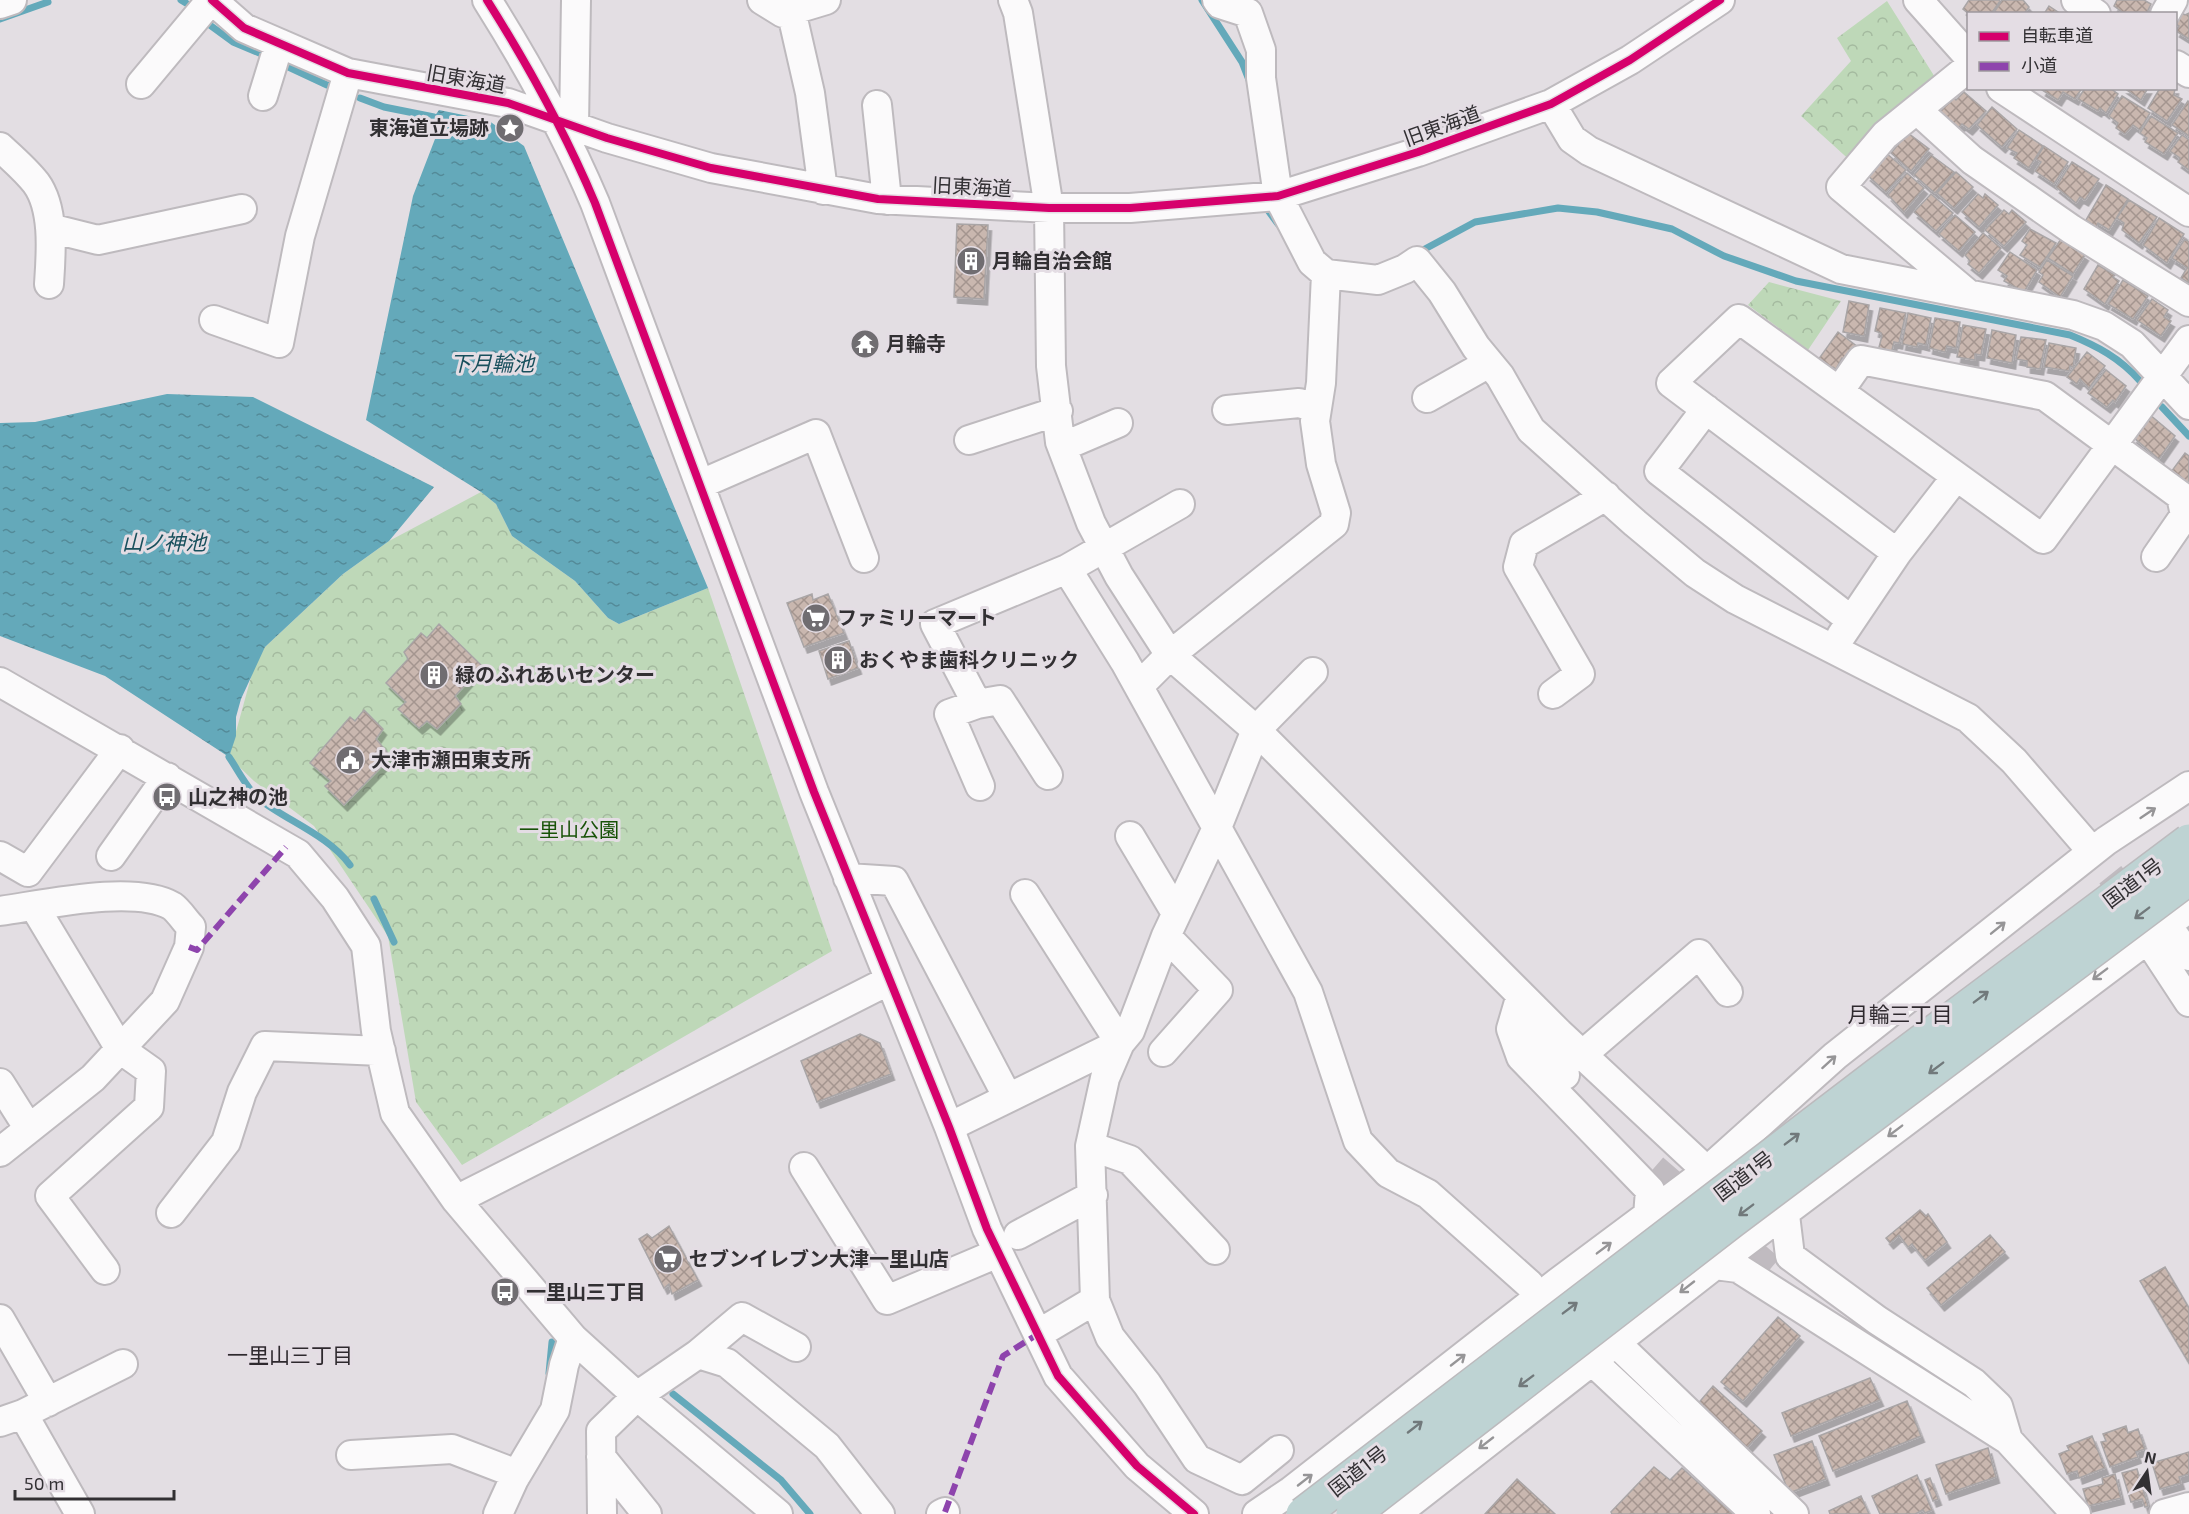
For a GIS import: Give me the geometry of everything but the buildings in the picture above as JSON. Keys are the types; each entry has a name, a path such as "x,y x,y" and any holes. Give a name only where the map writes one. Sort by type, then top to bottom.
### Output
{"highway":[{"name":"国道1号","path":"1303,1514 1812,1124 2189,841"},
{"name":"国道1号","path":"1353,1514 1741,1214 2189,878"}],"street":[{"path":"0,4 12,0"},
{"path":"141,84 212,0"},
{"name":"旧東海道","path":"212,0 244,28 348,73 508,103 711,168 887,200 1049,208 1130,208 1278,196 1418,152 1551,104 1630,60 1720,0"},
{"path":"487,0 565,123 888,981 949,1127 1008,1244 1038,1334 1058,1376 1137,1466 1194,1514"},
{"path":"565,123 576,0"},
{"path":"762,0 783,13 826,0"},
{"path":"1013,0 1018,13 1049,208 1051,366 1062,447 1091,523 1104,548 1170,655 1256,730 1582,1055 1707,1171"},
{"path":"1217,0 1220,4 1248,13 1261,50 1261,78 1278,196 1312,262 1326,283 1321,383 1308,405"},
{"path":"2076,0 2093,12"},
{"path":"1929,4 1967,55"},
{"path":"791,10 810,93 823,190"},
{"path":"263,96 279,44"},
{"path":"1967,69 1884,135 1840,187 1971,296"},
{"path":"214,320 279,344 300,236 348,73"},
{"path":"2004,90 2053,125 2189,212"},
{"path":"1551,104 1572,139 1589,151 1841,269 2073,315 2104,326 2132,344 2189,405"},
{"path":"877,105 887,200"},
{"path":"1917,110 1972,160 2071,229 2189,302"},
{"path":"1,149 38,185 50,228 52,249 49,284"},
{"path":"50,228 98,240 242,209"},
{"path":"1326,283 1378,280 1406,269 1417,261 1442,292 1476,347 1490,363 1531,430 1606,496 1695,573 1735,599 1968,718 2000,748 2009,741 2091,847"},
{"path":"1897,554 1671,383 1739,319 2043,539 2189,340"},
{"path":"1139,686 1170,655 1334,524 1336,513 1321,464 1315,421 1308,405 1313,328"},
{"path":"1840,390 1861,360 2045,396 2181,496 2185,515 2156,557"},
{"path":"1427,398 1490,363"},
{"path":"1227,410 1308,405"},
{"path":"1706,409 1659,471 1851,620"},
{"path":"969,440 1058,411"},
{"path":"1062,447 1118,423"},
{"path":"701,484 816,434 864,558"},
{"path":"1832,649 1897,554 1956,477"},
{"path":"1553,694 1580,674 1518,567 1524,544 1606,496"},
{"path":"977,704 935,624 1067,569 1179,504"},
{"path":"1067,569 1139,686 1216,830 1308,992 1358,1141 1420,1207 1539,1290"},
{"path":"1279,1450 1242,1480 1197,1459 1147,1384 1110,1336 1095,1300 1090,1146 1105,1078 1120,1043 1130,1031 1171,925 1216,830 1256,730 1313,672"},
{"path":"0,682 120,749 298,854 335,898 366,946 381,1051 395,1113 456,1200 573,1338 637,1396 778,1514"},
{"path":"980,786 949,714 977,704 1000,700 1048,775"},
{"path":"0,856 28,873 120,749"},
{"path":"111,856 167,777"},
{"path":"1257,1514 1291,1491 1539,1290 1648,1216 1707,1171 1835,1056 2091,847 2189,786"},
{"path":"1130,836 1171,925 1218,990 1163,1052"},
{"path":"848,878 894,881 1008,1098"},
{"path":"1025,894 1120,1043"},
{"path":"0,911 94,897 145,898 172,907 191,927 189,947 165,1001 93,1078 0,1152"},
{"path":"34,906 120,1049 151,1071 149,1107 50,1196 105,1270"},
{"path":"2173,936 2189,978"},
{"path":"2173,936 2189,1002"},
{"path":"1395,1514 1607,1355 1716,1265 2173,936"},
{"path":"1582,1055 1699,954 1728,992"},
{"path":"456,1200 888,981"},
{"path":"1521,994 1540,1049 1654,1168"},
{"path":"1521,994 1511,1029 1521,1057 1650,1190 1648,1216"},
{"path":"949,1127 1120,1043"},
{"path":"171,1213 226,1142 242,1092 265,1046 381,1051"},
{"path":"0,1083 29,1129"},
{"path":"1090,1146 1130,1160 1215,1250"},
{"path":"804,1167 887,1300 1008,1244 1093,1195"},
{"path":"1785,1215 1790,1256 1876,1320 1974,1383 1998,1406 2008,1440"},
{"path":"1716,1265 1738,1268 2008,1440"},
{"path":"1772,1270 1974,1403 2076,1514"},
{"path":"1038,1334 1095,1300"},
{"path":"602,1514 601,1431 637,1396 699,1354 742,1317 796,1347"},
{"path":"0,1319 48,1402"},
{"path":"498,1514 517,1474 555,1410 564,1365 573,1338"},
{"path":"699,1354 727,1363 827,1446 880,1514"},
{"path":"1607,1355 1756,1514"},
{"path":"1607,1355 1776,1514"},
{"path":"1607,1355 1794,1514"},
{"path":"80,1514 12,1418 123,1364"},
{"path":"351,1455 452,1449 517,1474"},
{"path":"601,1457 647,1514"},
{"path":"2164,1514 2189,1507"}],"green space":[{"path":"1887,1 1938,82 1854,164 1801,116 1851,61 1837,38"},
{"path":"1769,282 1841,301 1808,350 1748,305"},
{"name":"一里山公園","path":"481,492 496,504 512,536 575,581 608,618 619,624 708,588 832,951 462,1165 416,1102 388,936 314,826 254,781 229,757 253,670 265,647 343,574 389,541"}],"water":[{"name":"下月輪池","path":"439,110 488,120 524,146 708,588 619,624 608,618 575,581 512,536 496,504 481,492 366,420 413,196 435,139 434,117"},
{"name":"山ノ神池","path":"167,394 253,397 434,487 389,541 343,574 265,647 241,699 236,717 236,736 229,757 105,676 0,636 0,423 35,422"}],"waterway":[{"path":"181,0 186,3"},
{"path":"1202,0 1242,62 1249,80"},
{"path":"0,19 48,2"},
{"path":"207,23 233,42 264,55"},
{"path":"282,64 327,85"},
{"path":"360,98 384,107 434,117"},
{"path":"1423,250 1475,222 1558,208 1597,212 1672,229 1724,256 1796,281 2070,335 2108,354 2140,381"},
{"path":"1267,209 1278,224"},
{"path":"2162,407 2189,436"},
{"path":"229,757 259,799 319,837 341,854 350,865"},
{"path":"374,899 394,942"},
{"path":"549,1373 552,1342"},
{"path":"673,1394 781,1480 810,1514"}],"tunnel":[{"path":"2084,842 2137,908"},
{"path":"1654,1168 1772,1270"}],"marked path":[{"path":"189,947 197,950 286,847"},
{"path":"945,1512 1003,1356 1038,1334"}],"cycle path":[{"path":"212,0 244,28 348,73 508,103 607,138 711,168 878,199 1049,208 1130,208 1278,196 1418,152 1551,104 1630,60 1720,0"},
{"path":"487,0 545,99 595,203 814,792 949,1127 987,1229 1058,1376 1137,1466 1194,1514"}],"place":[{"name":"東海道立場跡","path":"510,128"},
{"name":"月輪自治会館","path":"971,261"},
{"name":"月輪寺","path":"865,344"},
{"name":"ファミリーマート","path":"816,618"},
{"name":"おくやま歯科クリニック","path":"838,660"},
{"name":"緑のふれあいセンター","path":"434,675"},
{"name":"大津市瀬田東支所","path":"350,760"},
{"name":"山之神の池","path":"167,797"},
{"name":"セブンイレブン大津一里山店","path":"668,1259"},
{"name":"一里山三丁目","path":"505,1292"}],"district":[{"name":"月輪三丁目","path":"1900,1015"},
{"name":"一里山三丁目","path":"290,1356"}]}
